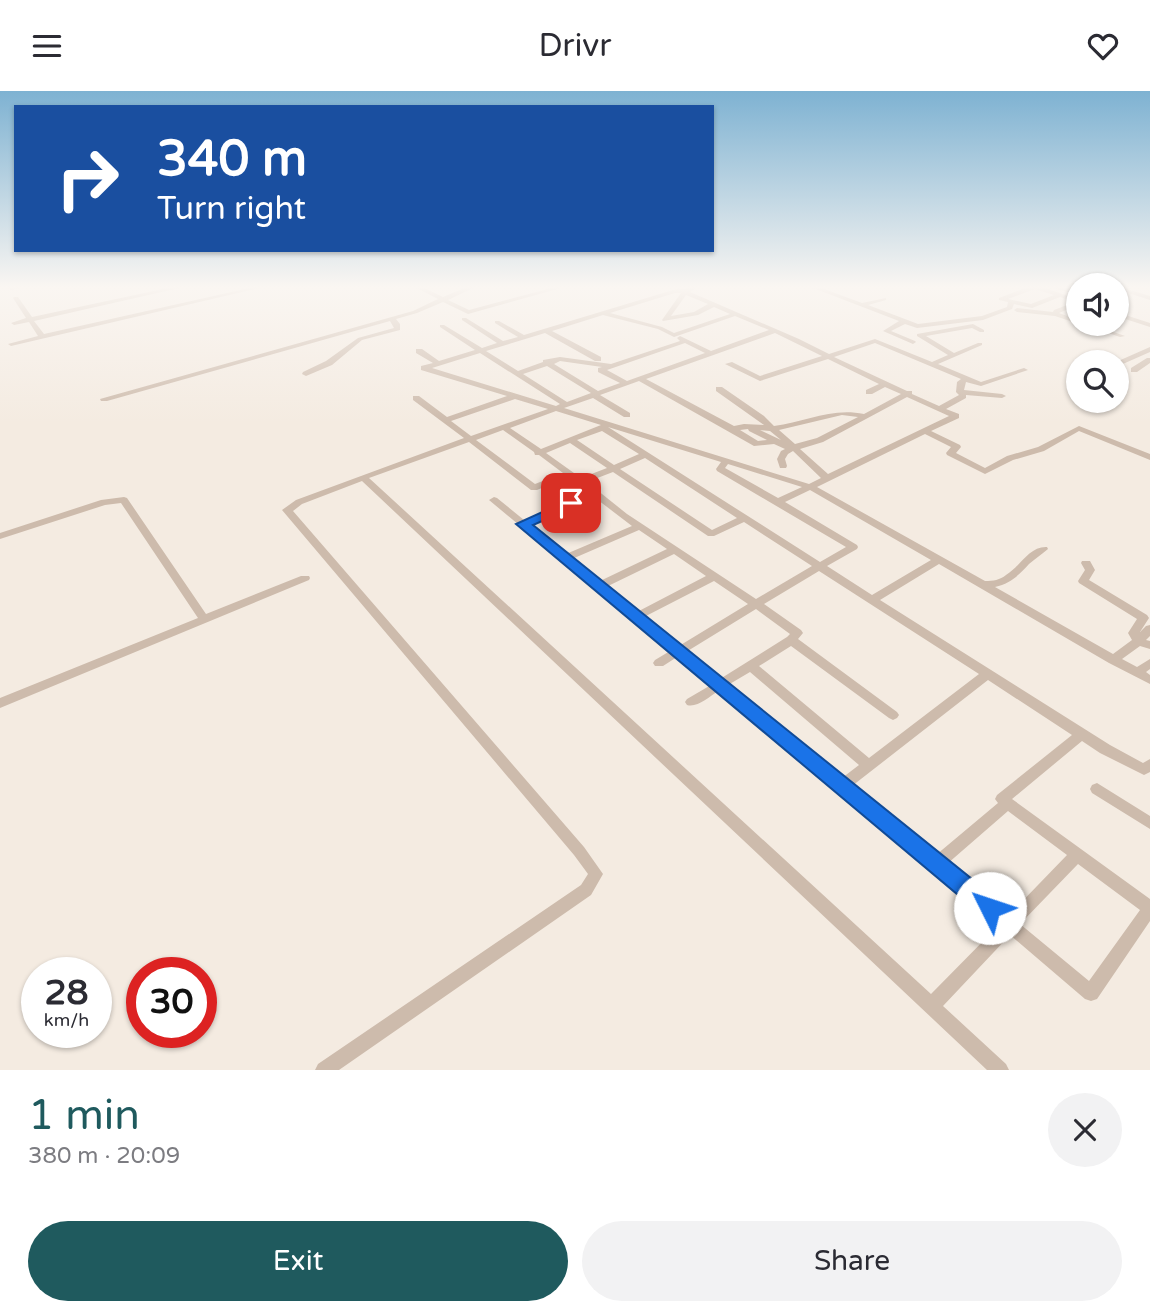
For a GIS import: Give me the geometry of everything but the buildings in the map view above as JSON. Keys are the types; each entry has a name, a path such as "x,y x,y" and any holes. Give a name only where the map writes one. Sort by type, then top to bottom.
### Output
{"street":[{"path":"39,332 42,337"},
{"path":"11,344 65,332"},
{"path":"104,400 347,332"},
{"path":"306,374 329,363 360,339 388,332"},
{"path":"451,332 561,407"},
{"path":"482,332 500,343"},
{"path":"514,332 523,337"},
{"path":"540,332 436,362 424,368 515,397 561,407 604,426 811,487 1150,680"},
{"path":"548,332 612,365"},
{"path":"667,332 710,353"},
{"path":"674,335 683,332"},
{"path":"324,1070 586,890 596,874 287,510 299,502 363,477 772,332"},
{"path":"775,332 955,414 956,418 778,502"},
{"path":"888,332 913,342"},
{"path":"936,332 919,335 953,355"},
{"path":"625,383 601,370 685,341"},
{"path":"729,363 760,379 824,354 875,341 981,384 1024,370"},
{"path":"559,353 565,342"},
{"path":"933,363 980,344"},
{"path":"1129,359 1150,349"},
{"path":"419,351 436,362"},
{"path":"516,374 560,359 612,365"},
{"path":"1134,370 1150,360"},
{"path":"546,362 626,415"},
{"path":"639,378 757,444 774,441"},
{"path":"941,408 963,396 960,391 961,382 968,379"},
{"path":"869,392 886,384"},
{"path":"719,389 772,428 828,479"},
{"path":"960,391 990,397 1002,396"},
{"path":"783,466 781,459 784,453 792,448 820,440 909,393"},
{"path":"447,420 515,397"},
{"path":"416,398 534,488 569,473"},
{"path":"715,419 772,428 849,411 863,416"},
{"path":"731,428 745,423 755,414"},
{"path":"745,423 774,441 792,448"},
{"path":"538,453 604,426"},
{"path":"604,426 645,455 1082,734 1144,770 1150,764"},
{"path":"504,427 674,550 797,633 792,640 691,702"},
{"path":"927,432 957,447 950,453 985,471 1010,458 1041,449 1079,428 1150,457"},
{"path":"571,440 711,534 745,518"},
{"path":"580,482 645,455"},
{"path":"659,663 853,547 720,469 726,461"},
{"path":"363,477 1000,1070"},
{"path":"523,524 595,493"},
{"path":"0,536 104,502 124,500 204,619"},
{"path":"494,500 597,587 680,650 1091,993 1150,908 1002,799 1082,734"},
{"path":"564,559 640,526"},
{"path":"982,585 1010,580 1029,557 1043,549"},
{"path":"597,587 674,550"},
{"path":"872,600 938,560"},
{"path":"1086,563 1090,571 1083,581 1143,618 1133,633 1144,643"},
{"path":"636,617 714,576"},
{"path":"0,703 305,578"},
{"path":"1113,660 1144,643 1150,629"},
{"path":"792,640 893,715"},
{"path":"1138,673 1150,663"},
{"path":"751,666 868,765"},
{"path":"842,786 988,674"},
{"path":"1097,789 1150,823"},
{"path":"937,863 1007,803"},
{"path":"932,1005 1077,855"}],"route":[{"path":"571,503 523,524 599,588 680,650 990,908"}]}
